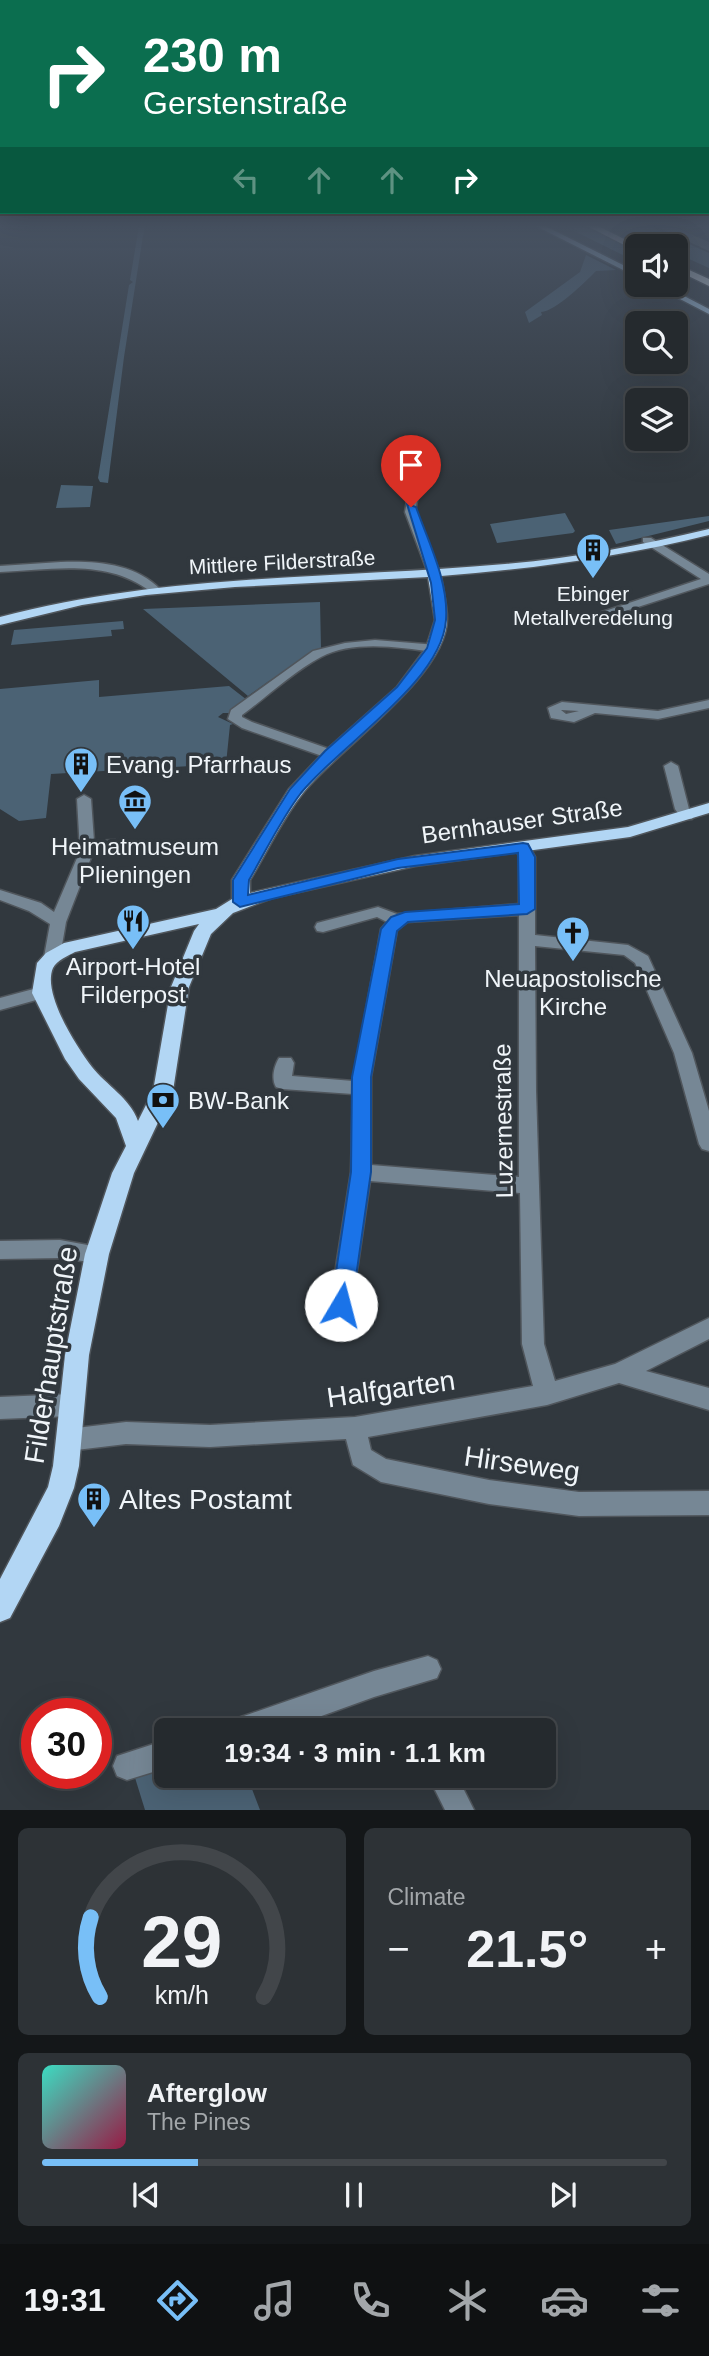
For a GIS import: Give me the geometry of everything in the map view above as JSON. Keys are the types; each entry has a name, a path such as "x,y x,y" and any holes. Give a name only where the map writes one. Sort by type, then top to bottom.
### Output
{"main road":[{"name":"Mittlere Filderstraße","path":"652,543 709,524"},
{"name":"Mittlere Filderstraße","path":"0,621 155,590 434,573 569,561 709,532"},
{"path":"240,902 239,887 247,868 295,792 330,754 402,690 433,648 440,620 434,573"},
{"name":"Bernhauser Straße","path":"220,914 240,902 393,865 630,832 709,808"},
{"name":"Filderhauptstraße","path":"0,1608 57,1497 66,1466 77,1355 97,1254 123,1173 157,1106 166,1081 180,987 197,926 220,914"},
{"path":"136,1145 125,1114 86,1074 72,1054 41,993 42,972 61,935 197,926"},
{"path":"125,1114 157,1106"}],"street":[{"path":"417,473 410,512 434,573"},
{"path":"652,543 709,579"},
{"path":"88,566 116,572 128,580 135,593"},
{"path":"0,569 107,566 128,570 155,590"},
{"path":"594,622 603,615 709,579"},
{"path":"330,754 235,719 236,713 317,654 329,649 397,645 433,648"},
{"path":"591,709 658,715 709,704"},
{"path":"671,766 682,809 687,816"},
{"path":"0,895 35,907 61,935 87,851 84,799"},
{"path":"87,846 115,845"},
{"name":"Luzernestraße","path":"523,848 527,857 528,1186 533,1344 547,1394"},
{"path":"341,1305 361,1172 362,1088 389,929 397,920 405,917 527,909"},
{"path":"323,926 378,912 397,920"},
{"path":"527,940 628,950 642,960 683,1053 709,1144"},
{"path":"0,1004 41,993"},
{"path":"285,1063 282,1082 362,1088"},
{"path":"361,1172 528,1186"},
{"path":"0,1250 60,1250 97,1254"},
{"name":"Halfgarten","path":"68,1440 126,1433 210,1436 355,1428 547,1394 620,1373 709,1328"},
{"path":"620,1373 709,1399"},
{"path":"0,1408 71,1405"},
{"name":"Hirseweg","path":"355,1428 361,1457 382,1470 489,1492 579,1504 709,1503"},
{"path":"278,1718 374,1684 428,1669"},
{"path":"127,1766 154,1758"},
{"path":"448,1788 460,1810"}],"shaded area":[{"path":"125,310 131,310 108,483 100,482 98,478"},
{"path":"527,310 546,310 529,323 525,312"},
{"path":"61,485 93,486 90,507 56,508"},
{"path":"565,513 575,531 573,533 497,543 490,524"},
{"path":"709,516 709,521 616,544 609,530"},
{"path":"320,602 321,648 286,676 269,681 248,696 143,609"},
{"path":"123,621 124,629 111,630 112,636 11,645 14,630"},
{"path":"99,680 99,697 229,686 247,700 231,713 223,713 218,717 233,724 230,725 226,764 51,774 46,818 19,821 0,809 0,689"},
{"path":"154,1762 154,1788 252,1788 260,1810 145,1810 132,1768"}],"place":[{"name":"Ebinger Metallveredelung","path":"593,580"},
{"name":"Evang. Pfarrhaus","path":"81,794"},
{"name":"Heimatmuseum Plieningen","path":"135,831"},
{"name":"Airport-Hotel Filderpost","path":"133,951"},
{"name":"Neuapostolische Kirche","path":"573,963"},
{"name":"BW-Bank","path":"163,1130"},
{"name":"Altes Postamt","path":"94,1529"}],"route":[{"path":"341,1305 361,1172 362,1077 389,929 397,920 405,917 527,909 527,857 523,848 415,860 338,876 240,902 241,880 295,792 330,754 402,690 433,648 440,631 437,583 428,553 412,518 411,507"}]}
